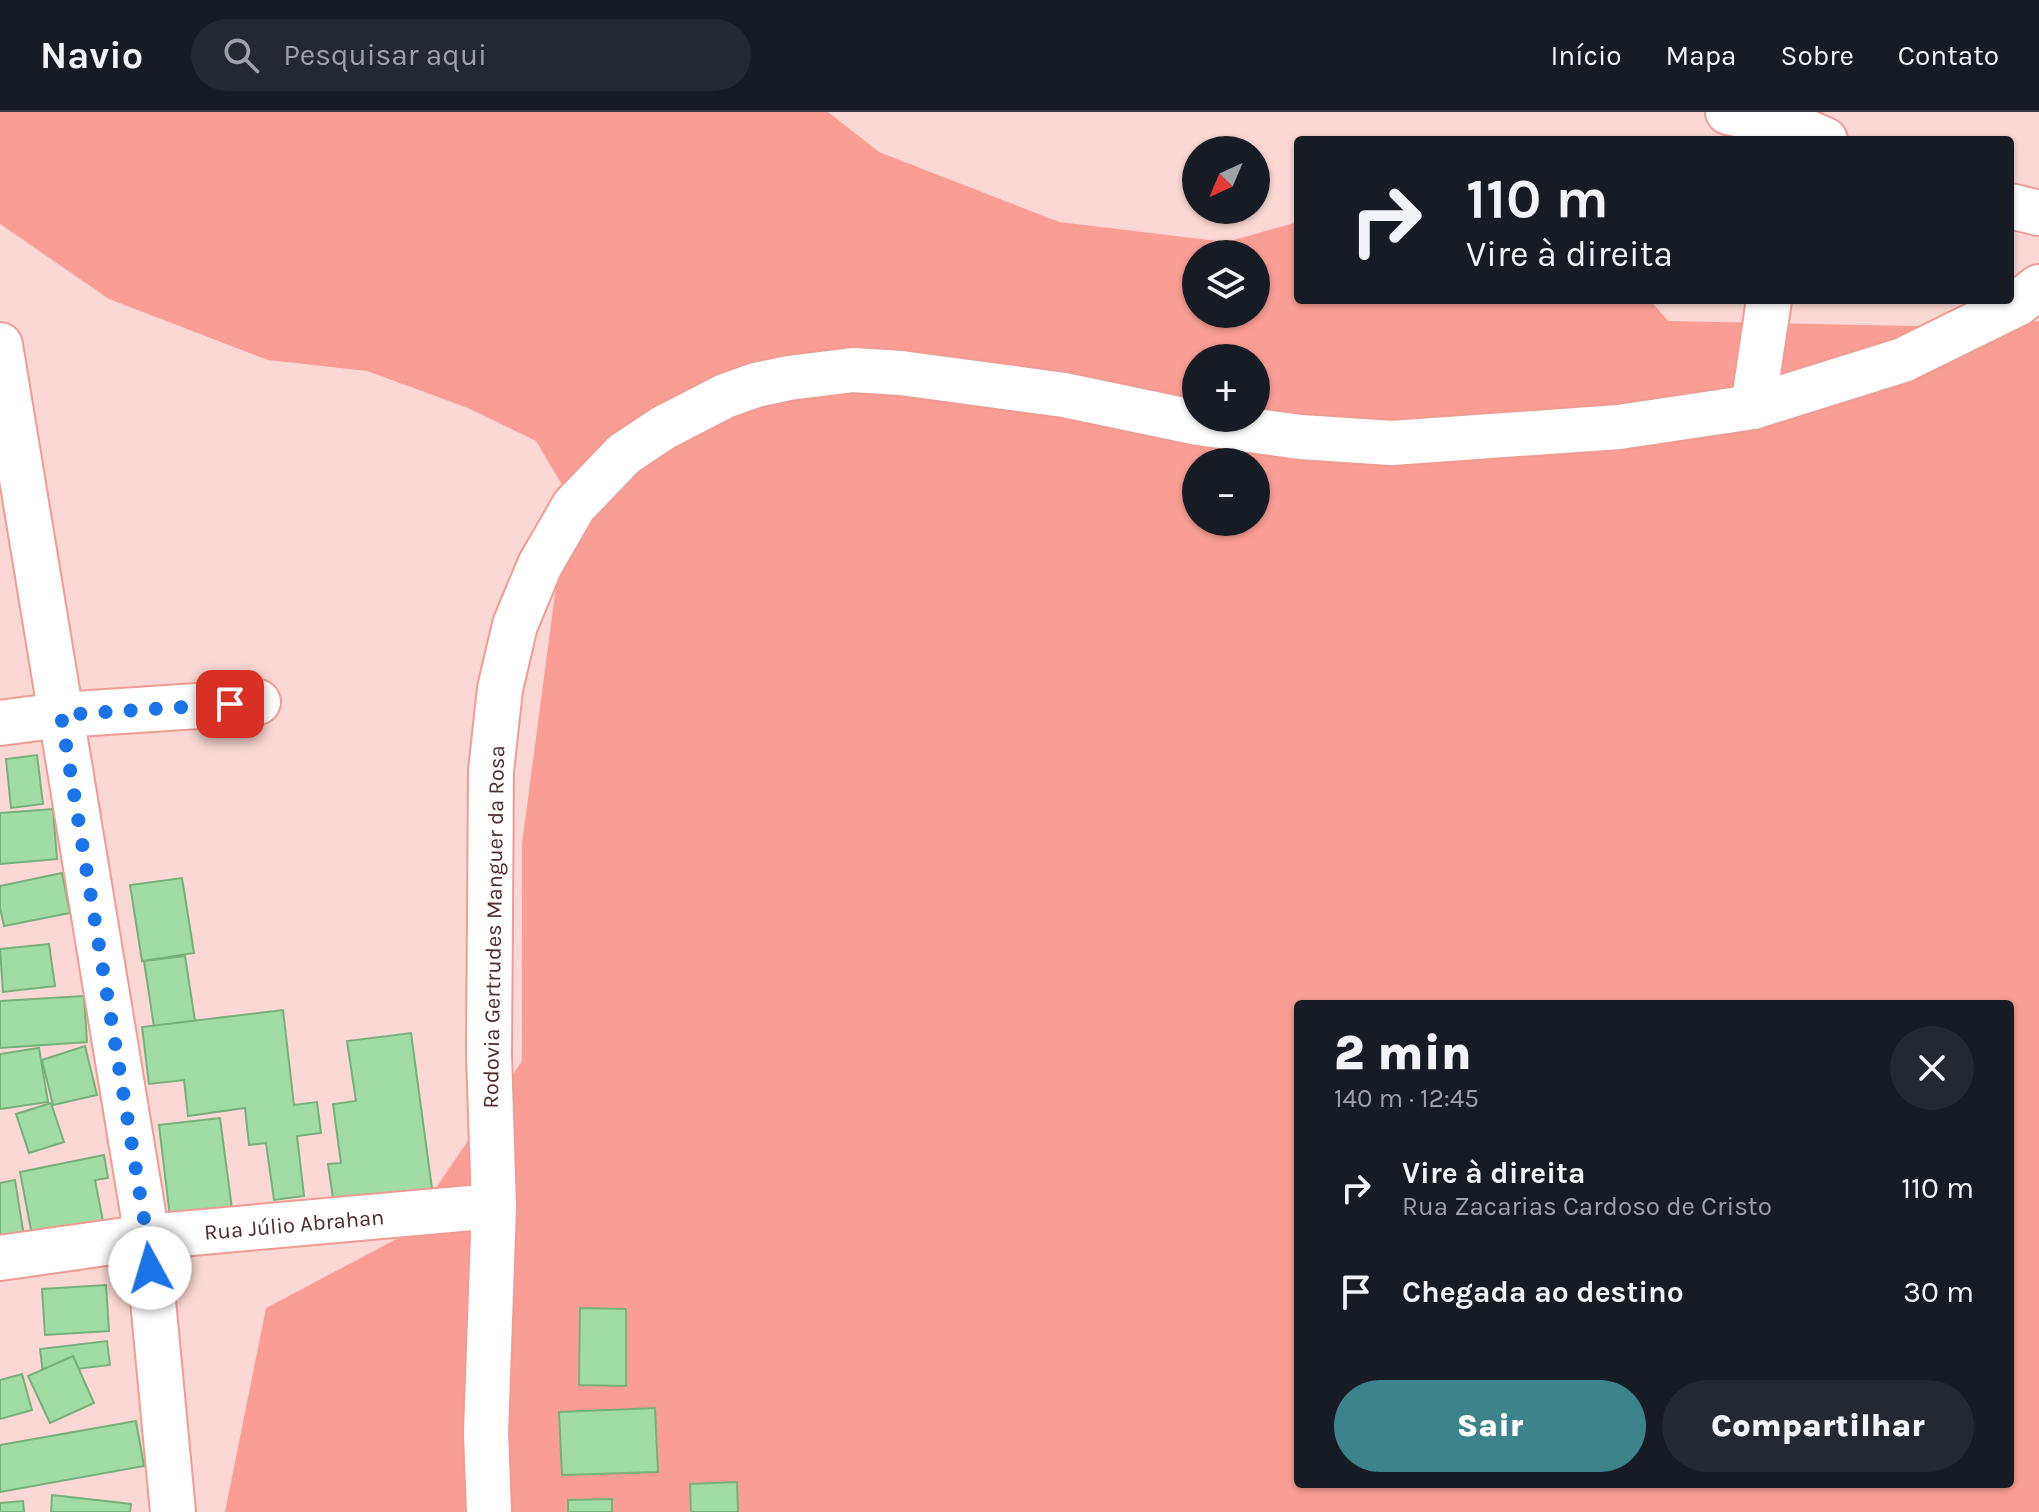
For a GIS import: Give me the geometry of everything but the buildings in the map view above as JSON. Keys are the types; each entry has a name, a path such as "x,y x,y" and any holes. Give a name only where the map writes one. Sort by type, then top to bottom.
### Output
{"main road":[{"path":"1728,112 1802,130"},
{"path":"2014,207 2039,213"},
{"name":"Rodovia Gertrudes Manguer da Rosa","path":"489,1512 486,1433 494,1206 489,1055 491,771 500,689 515,625 540,565 574,506 624,454 663,428 713,402 756,385 853,370 901,373 1064,395 1212,425 1300,437 1392,443 1619,427 1753,407 1903,360 2017,304 2039,287"},
{"path":"1753,407 1768,304"},
{"path":"0,345 147,1237 173,1512"},
{"path":"0,723 61,715 258,702"},
{"name":"Rua Júlio Abrahan","path":"0,1258 147,1237 494,1206"}],"shaded area":[{"path":"0,112 828,112 879,152 1059,222 1209,240 1182,240 1182,328 1270,328 1270,240 1233,240 1294,223 1294,304 1653,304 1668,321 1916,326 2039,321 2039,1512 225,1512 266,1308 404,1235 522,1061 522,844 568,495 536,441 468,408 367,371 268,360 109,299 0,224"}],"route":[{"path":"150,1268 61,715 230,704"}]}
